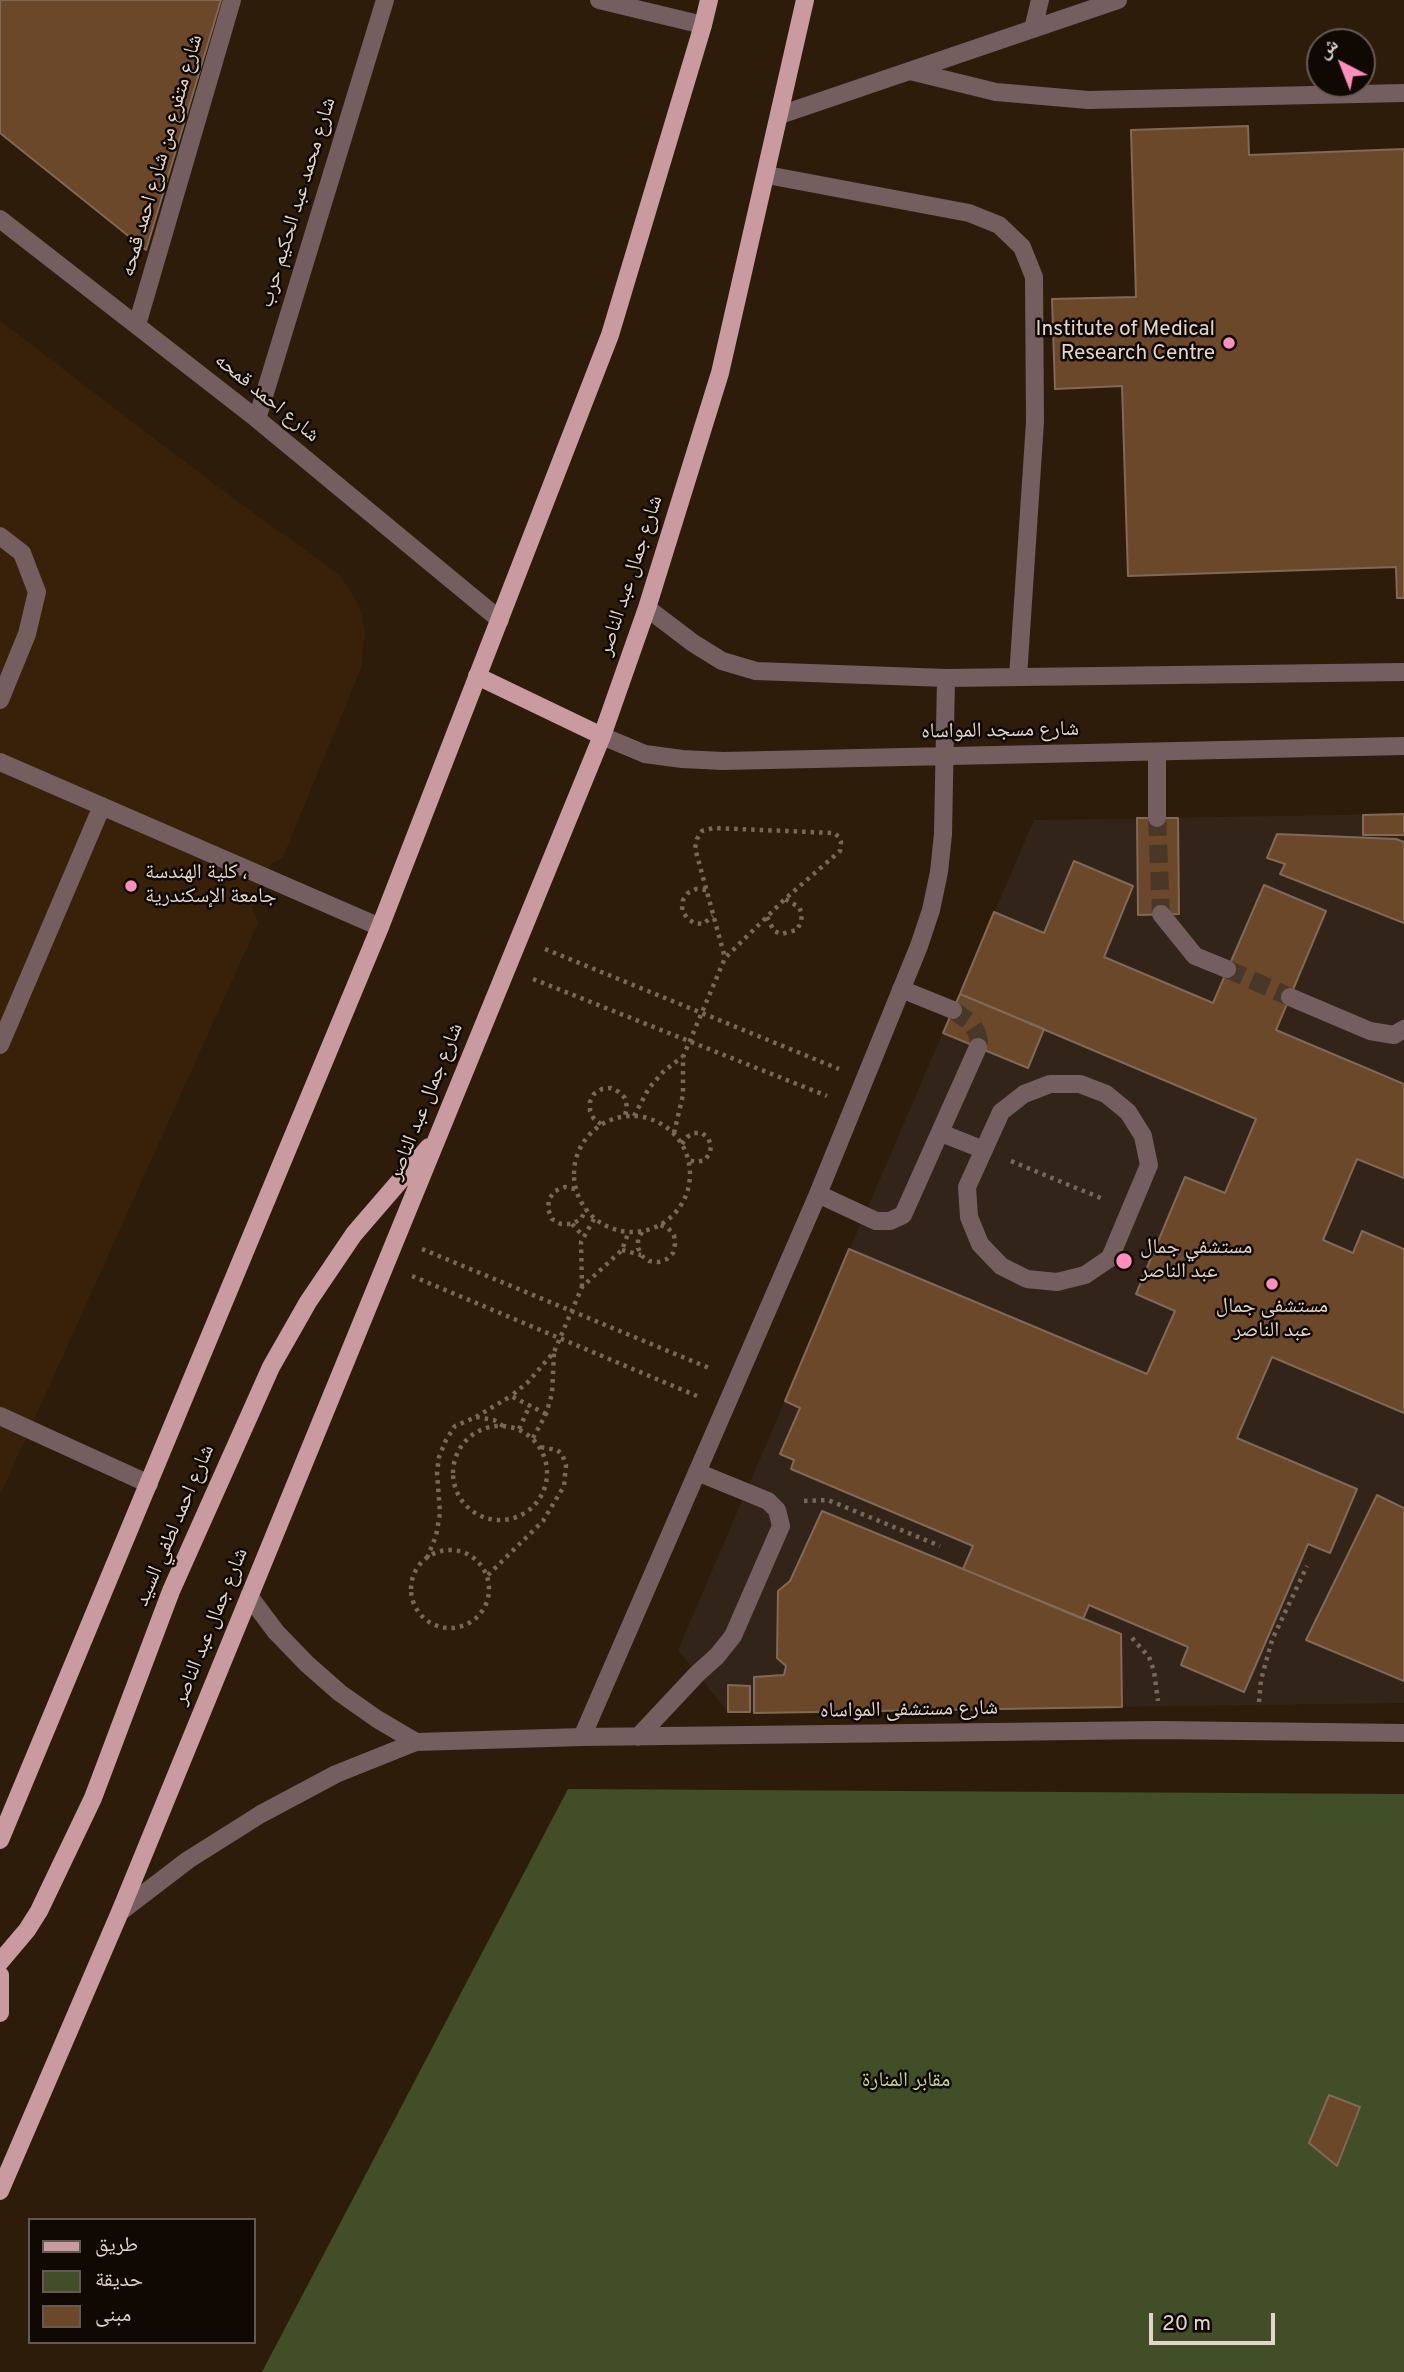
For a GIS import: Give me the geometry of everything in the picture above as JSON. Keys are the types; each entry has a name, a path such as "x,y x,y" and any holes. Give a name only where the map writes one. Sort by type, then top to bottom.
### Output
{"main road":[{"path":"0,1840 380,927 610,335 704,25 709,0"},
{"name":"شارع جمال عبد الناصر","path":"0,2191 120,1912 601,736 647,608 720,373 805,0"},
{"path":"477,677 601,736"},
{"name":"شارع احمد لطفي السيد","path":"0,1962 27,1930 38,1912 93,1798 171,1591 271,1367 308,1302 354,1234 440,1134"},
{"path":"0,1975 0,2013"}],"street":[{"name":"شارع متفرع من شارع احمد قمحه","path":"137,325 232,0"},
{"name":"شارع محمد عبد الحكيم حرب","path":"257,419 385,0"},
{"path":"599,0 704,25"},
{"path":"1033,29 1040,0"},
{"path":"780,115 1118,0"},
{"path":"911,71 996,92 1088,100 1404,93"},
{"path":"767,175 969,214 999,225 1022,247 1034,277 1035,422 1018,677"},
{"name":"شارع احمد قمحه","path":"0,219 257,419 500,620"},
{"path":"0,536 22,553 37,592 27,634 0,700"},
{"path":"647,608 722,661 756,671 946,678 1404,672"},
{"path":"582,1737 818,1194 931,910 943,834 946,678"},
{"name":"شارع مسجد المواساه","path":"601,736 645,754 682,760 723,761 1404,746"},
{"path":"1157,752 1157,818"},
{"path":"0,762 380,927"},
{"path":"0,1045 102,806"},
{"path":"1161,915 1195,956 1227,969"},
{"path":"901,989 953,1010"},
{"path":"1290,997 1370,1031 1394,1035 1404,1029"},
{"path":"818,1194 876,1221 890,1221 903,1214 978,1047"},
{"path":"1050,1084 1080,1084 1106,1094 1128,1112 1143,1136 1149,1165 1110,1258 1085,1275 1057,1282 1027,1279 1001,1266 981,1244 969,1217 967,1187 984,1150 1001,1112 1024,1094 1050,1084"},
{"path":"941,1133 984,1150"},
{"path":"0,1416 149,1484"},
{"path":"638,1737 733,1636 781,1526 777,1510 768,1501 698,1472"},
{"path":"249,1597 276,1632 340,1693 415,1742"},
{"name":"شارع مستشفى المواساه","path":"120,1912 188,1860 261,1814 336,1774 415,1742 582,1737 1158,1730 1404,1733"}],"path":[{"path":"674,1133 683,1095 683,1057 725,958 785,899 840,851 839,837 834,833 702,831 695,848 725,958"},
{"path":"706,890 696,889 688,893 683,900 682,909 694,923 703,924 713,916"},
{"path":"767,916 774,931 782,934 797,930 802,914 799,906 785,899"},
{"path":"519,938 864,1079"},
{"path":"506,968 853,1107"},
{"path":"634,1115 649,1088 664,1071 683,1057"},
{"path":"601,1124 594,1119 590,1111 590,1102 594,1094 602,1089 611,1088 625,1098 625,1116"},
{"path":"634,1115 656,1120 674,1133 688,1160 688,1190 682,1204 660,1225 642,1231 617,1230 594,1219 575,1189 576,1159 590,1133 601,1124 634,1115"},
{"path":"682,1144 694,1133 702,1133 711,1145 705,1160 688,1160"},
{"path":"1015,1163 1104,1199"},
{"path":"575,1189 565,1187 555,1191 549,1199 548,1209 552,1219 561,1224 572,1224 581,1219 586,1209"},
{"path":"582,1287 580,1253 583,1236 594,1219"},
{"path":"572,1224 583,1236"},
{"path":"622,1250 649,1261 667,1259 673,1253 674,1235 668,1228 660,1225"},
{"path":"426,1558 436,1552 451,1549 466,1553 479,1562 488,1575 491,1590 487,1605 478,1618 457,1628 434,1626 421,1617 413,1604 411,1589 414,1573 426,1558 436,1536 440,1513 437,1472 439,1457 455,1426 511,1396 528,1382 554,1352 582,1287 622,1250 629,1231"},
{"path":"642,1231 638,1239 642,1256"},
{"path":"396,1238 738,1380"},
{"path":"385,1265 725,1408"},
{"path":"533,1438 546,1414 552,1394 554,1352"},
{"path":"511,1396 546,1414"},
{"path":"519,1429 530,1405"},
{"path":"476,1417 494,1420 503,1426"},
{"path":"486,1427 519,1429 533,1438 539,1447 548,1467 547,1484 540,1499 529,1511 514,1518 497,1521 482,1517 468,1508 457,1495 453,1462 460,1447 471,1435 486,1427"},
{"path":"488,1575 543,1521 564,1486 566,1465 562,1454 557,1450 539,1447"},
{"path":"777,1510 806,1500 828,1500 940,1546"},
{"path":"1258,1731 1261,1680 1272,1640 1307,1566"},
{"path":"1132,1638 1149,1657 1154,1671 1159,1706 1158,1730"}],"shaded area":[{"name":"كلية الهندسة ، جامعة الإسكندرية","path":"0,321 231,497 339,574 359,605 365,633 361,668 283,857 271,864 252,909 258,923 0,1495"},
{"name":"مستشفي جمال عبد الناصر","path":"1404,814 1404,1703 728,1712 678,1650 1034,820"}],"green space":[{"name":"مقابر المنارة","path":"568,1789 1404,1794 1404,2372 262,2372"}],"building":[{"path":"0,0 221,0 146,250 0,133"},
{"name":"Institute of Medical Research Centre","path":"1248,126 1249,155 1404,149 1404,598 1397,598 1396,567 1128,576 1122,386 1055,389 1052,299 1136,297 1131,130"},
{"path":"1404,814 1404,835 1363,835 1363,815"},
{"path":"1137,818 1178,818 1179,914 1138,915"},
{"path":"1277,834 1396,839 1404,842 1404,923 1280,874 1285,864 1267,858"},
{"name":"مستشفى جمال عبد الناصر","path":"1074,861 1133,886 1104,957 1213,1003 1264,885 1326,911 1276,1030 1404,1084 1404,1178 1357,1159 1323,1240 1353,1253 1362,1231 1404,1249 1404,1413 1272,1357 1237,1438 1357,1489 1330,1553 1308,1544 1244,1692 1181,1665 1188,1647 1089,1605 1083,1619 963,1569 973,1546 791,1469 794,1460 780,1454 800,1408 785,1401 849,1249 1147,1374 1175,1311 1136,1294 1185,1177 1225,1193 1256,1119 960,994 994,912 1044,933"},
{"path":"960,994 1044,1029 1028,1068 943,1033"},
{"path":"1377,1495 1404,1508 1404,1681 1306,1640"},
{"path":"822,1511 1121,1634 1122,1707 754,1713 754,1677 784,1675 786,1666 777,1658 778,1591 790,1581"},
{"path":"728,1685 750,1686 750,1712 728,1712"},
{"path":"1329,2095 1360,2107 1337,2166 1309,2143"}],"tunnel":[{"path":"1157,818 1161,914"},
{"path":"1227,969 1290,997"},
{"path":"953,1010 970,1022 976,1031 978,1047"}],"place":[{"name":"Institute of Medical Research Centre","path":"1229,343"},
{"name":"كلية الهندسة ، جامعة الإسكندرية","path":"131,886"},
{"name":"مستشفي جمال عبد الناصر","path":"1124,1261"},
{"name":"مستشفى جمال عبد الناصر","path":"1272,1284"}]}
